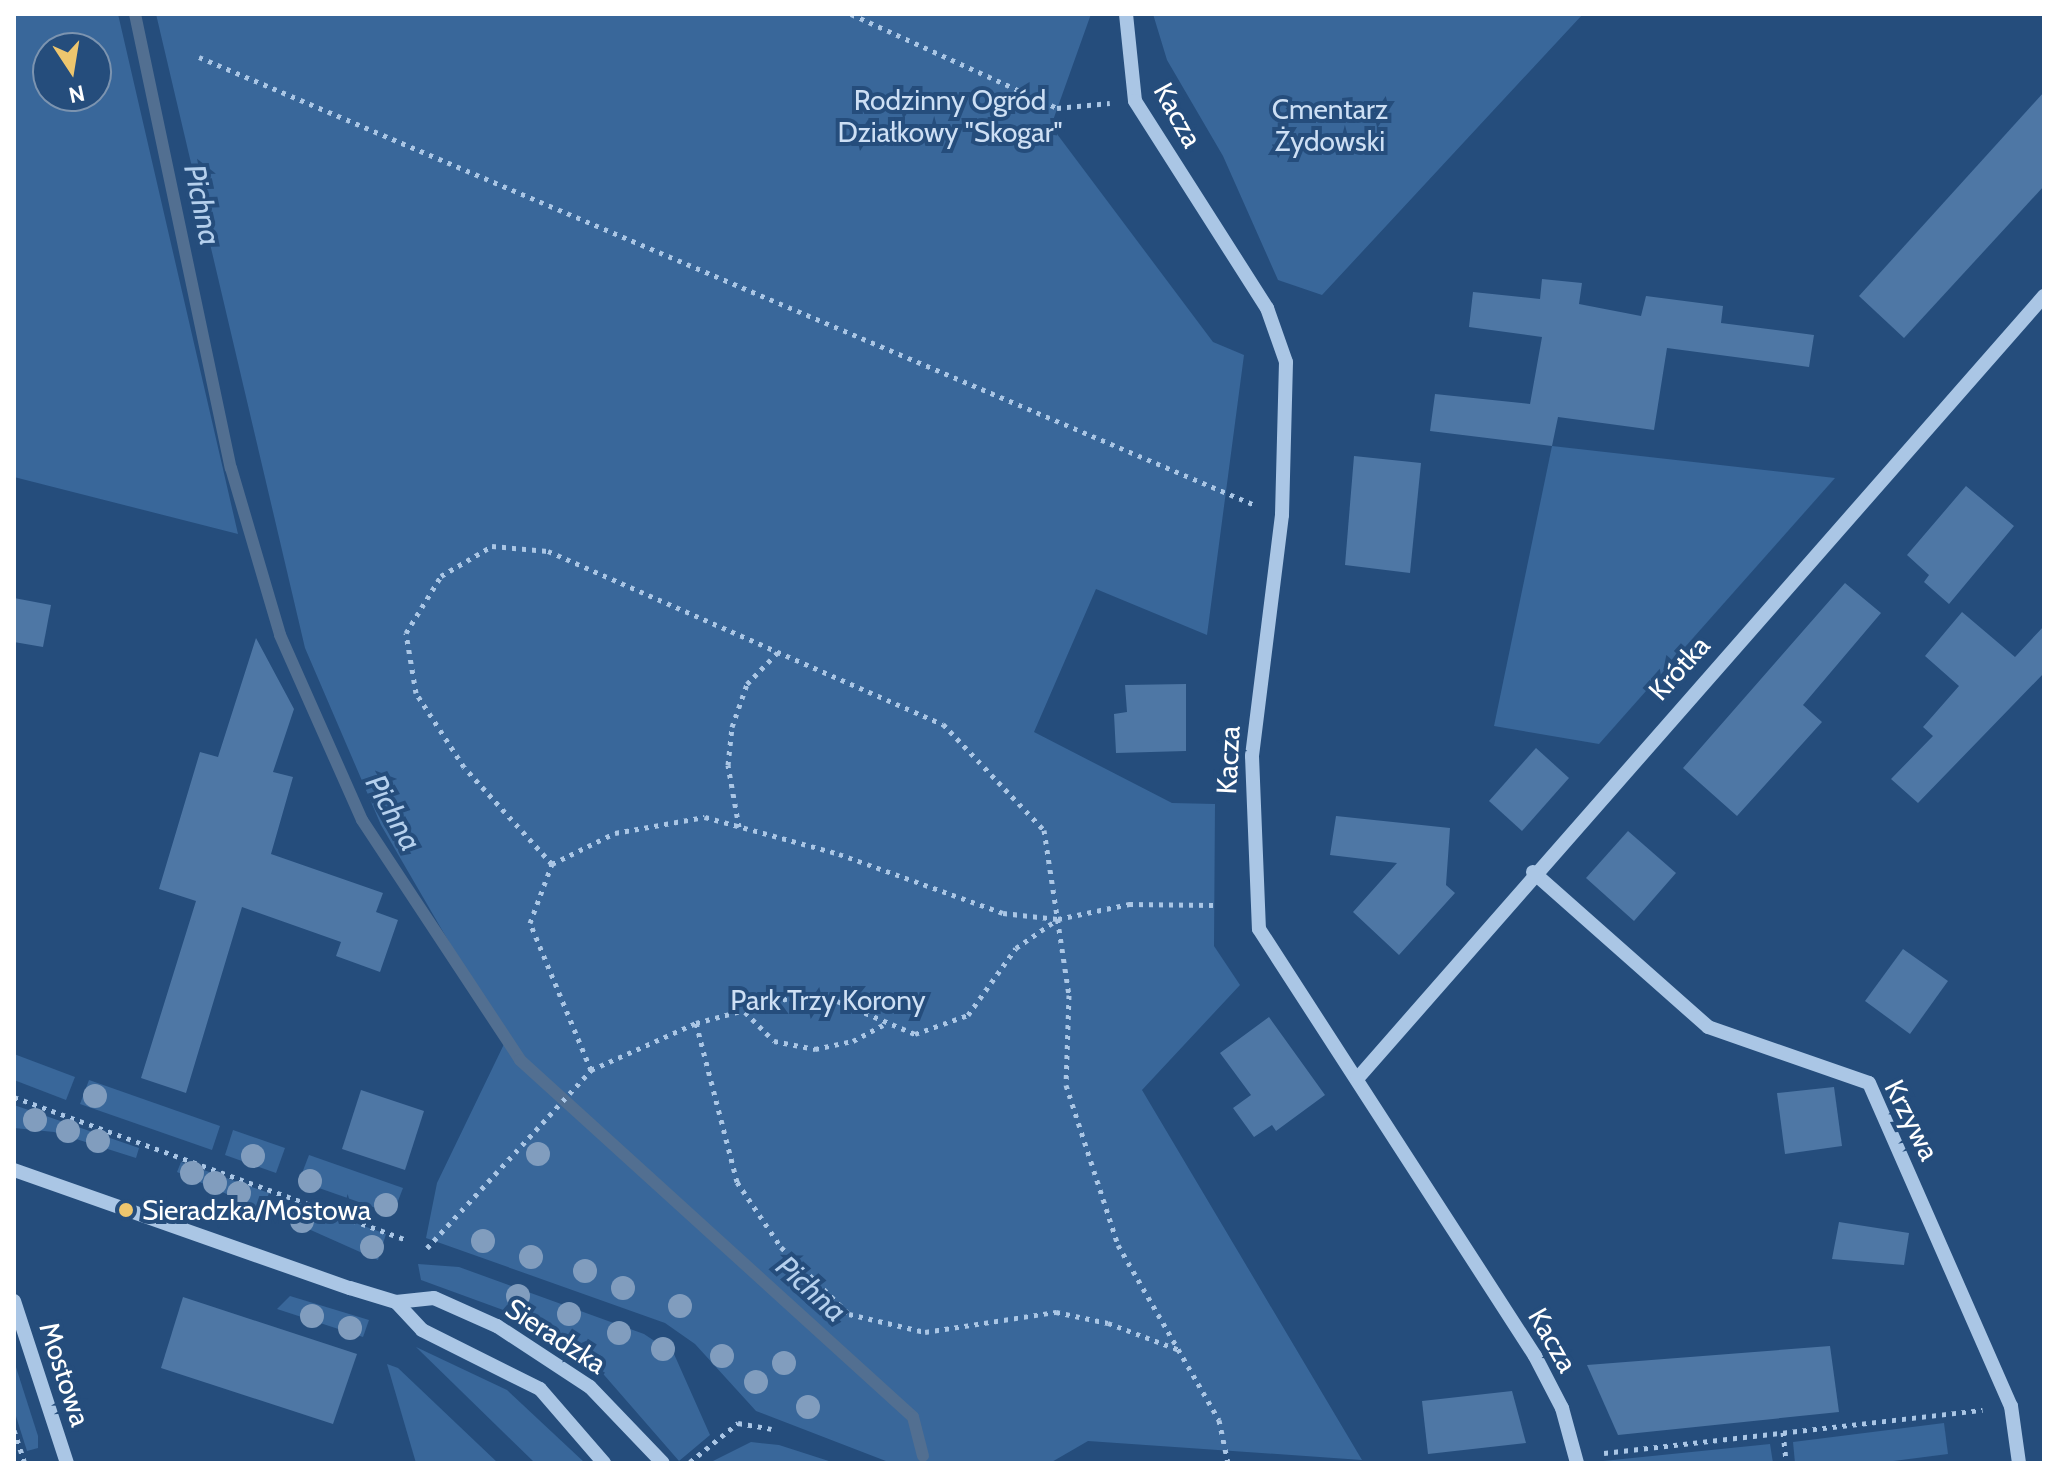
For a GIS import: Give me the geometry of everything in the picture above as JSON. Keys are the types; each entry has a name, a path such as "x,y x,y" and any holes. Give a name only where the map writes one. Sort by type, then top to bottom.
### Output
{"street":[{"name":"Kacza","path":"1126,14 1135,101 1267,308 1284,351 1289,389 1282,515 1252,756 1254,900 1259,929 1284,976 1357,1079 1535,1356 1562,1408 1576,1460"},
{"name":"Krótka","path":"1357,1079 1533,872 2044,296"},
{"name":"Krzywa","path":"1533,872 1708,1027 1869,1083 2011,1406 2019,1463"},
{"name":"Sieradzka","path":"14,1170 396,1302 434,1298 535,1347 613,1407 663,1463"},
{"name":"Mostowa","path":"14,1301 67,1463"},
{"name":"Sieradzka","path":"396,1302 422,1330 540,1389 604,1463"}],"path":[{"path":"851,14 1057,108 1135,101"},
{"path":"199,57 1225,495"},
{"path":"552,864 464,767 416,693 406,633 441,576 492,546 548,551 943,724 1044,830 1069,995 1066,1085 1118,1245 1155,1316 1183,1352 1219,1420 1228,1463"},
{"path":"739,827 728,765 732,727 747,684 778,652"},
{"path":"591,1070 530,923 552,864 615,833 705,817 839,854 1003,913 1058,919 1129,904 1213,905"},
{"path":"427,1248 591,1070 696,1023 789,998 837,1001 884,1025 915,1034 968,1015 1016,948 1058,919"},
{"path":"745,1012 774,1041 815,1049 853,1041 884,1025"},
{"path":"696,1023 737,1182 781,1247 849,1314 925,1332 1056,1312 1108,1323 1183,1352"},
{"path":"14,1097 406,1240"},
{"path":"1576,1460 2011,1406"},
{"path":"689,1463 738,1423 771,1429"},
{"path":"14,1430 25,1463"},
{"path":"1783,1432 1786,1463"}],"green space":[{"path":"14,14 118,14 238,534 14,477"},
{"path":"156,14 1091,14 1051,126 1213,342 1244,355 1207,635 1096,589 1034,732 1172,803 1215,804 1214,946 1240,985 1142,1090 1362,1460 1088,1441 1050,1463 891,1463 756,1411 695,1344 665,1323 426,1238 437,1183 506,1040 381,825 305,648"},
{"name":"Cmentarz Żydowski","path":"1153,14 1583,14 1322,295 1278,280 1223,156 1167,60"},
{"path":"1552,446 1835,478 1599,744 1494,726"},
{"path":"14,1054 75,1077 66,1100 14,1080"},
{"path":"89,1080 220,1126 212,1150 80,1104"},
{"path":"14,1105 139,1148 136,1158 54,1132 14,1128"},
{"path":"233,1130 285,1148 276,1173 225,1155"},
{"path":"309,1155 403,1188 393,1214 299,1181"},
{"path":"181,1162 269,1193 263,1210 177,1172"},
{"path":"294,1201 386,1234 378,1260 286,1219"},
{"path":"418,1264 459,1267 644,1334 674,1354 710,1435 679,1461 598,1368 514,1314 421,1280"},
{"path":"290,1296 369,1320 363,1337 277,1309"},
{"path":"416,1347 507,1390 585,1463 535,1463"},
{"path":"14,1361 38,1436 38,1448 27,1451 14,1410"},
{"path":"387,1364 398,1368 498,1463 416,1463"},
{"path":"1944,1423 1948,1454 1878,1463 1795,1463 1793,1442"},
{"path":"751,1442 779,1445 835,1463 709,1463"},
{"path":"1770,1444 1773,1463 1603,1461"}],"building":[{"path":"2044,92 2044,186 1904,338 1859,296"},
{"path":"1542,279 1582,283 1579,304 1641,316 1646,296 1723,306 1721,323 1814,335 1809,367 1667,348 1654,430 1558,417 1552,446 1430,431 1435,394 1530,404 1542,337 1469,327 1473,292 1540,299"},
{"path":"1354,456 1421,463 1410,573 1345,565"},
{"path":"1966,486 2014,526 1949,604 1924,582 1929,575 1907,555"},
{"path":"1845,583 1881,613 1803,705 1822,722 1737,816 1683,768"},
{"path":"14,598 51,605 43,647 14,642"},
{"path":"1962,612 2015,657 2044,626 2044,673 1918,803 1891,779 1933,736 1923,727 1959,686 1925,656"},
{"path":"256,638 294,709 273,772 293,777 271,854 383,893 376,912 398,920 380,972 336,956 341,942 242,907 186,1093 141,1078 196,901 159,889 200,752 218,757"},
{"path":"1186,684 1186,751 1116,753 1114,714 1127,712 1125,685"},
{"path":"1536,748 1569,778 1522,831 1489,801"},
{"path":"1336,816 1450,828 1446,885 1455,893 1399,955 1353,912 1397,863 1330,855"},
{"path":"1628,831 1676,873 1634,921 1586,878"},
{"path":"1903,949 1948,981 1910,1034 1865,1001"},
{"path":"1269,1017 1325,1095 1276,1131 1272,1125 1254,1137 1233,1108 1251,1095 1220,1053"},
{"path":"1834,1087 1842,1146 1785,1154 1777,1093"},
{"path":"361,1090 424,1111 405,1170 342,1149"},
{"path":"1839,1222 1909,1233 1904,1265 1832,1259"},
{"path":"183,1297 357,1354 333,1424 161,1368"},
{"path":"1830,1346 1839,1412 1618,1435 1587,1365"},
{"path":"1512,1391 1526,1443 1428,1454 1422,1401"}],"waterway":[{"name":"Pichna","path":"135,14 231,468 280,635 362,820 520,1060 913,1417 923,1456"}],"place":[{"name":"Sieradzka/Mostowa","path":"126,1210"}],"park label":[{"name":"Rodzinny Ogród Działkowy \"Skogar\"","path":"950,116"},
{"name":"Park Trzy Korony","path":"828,1000"}]}
